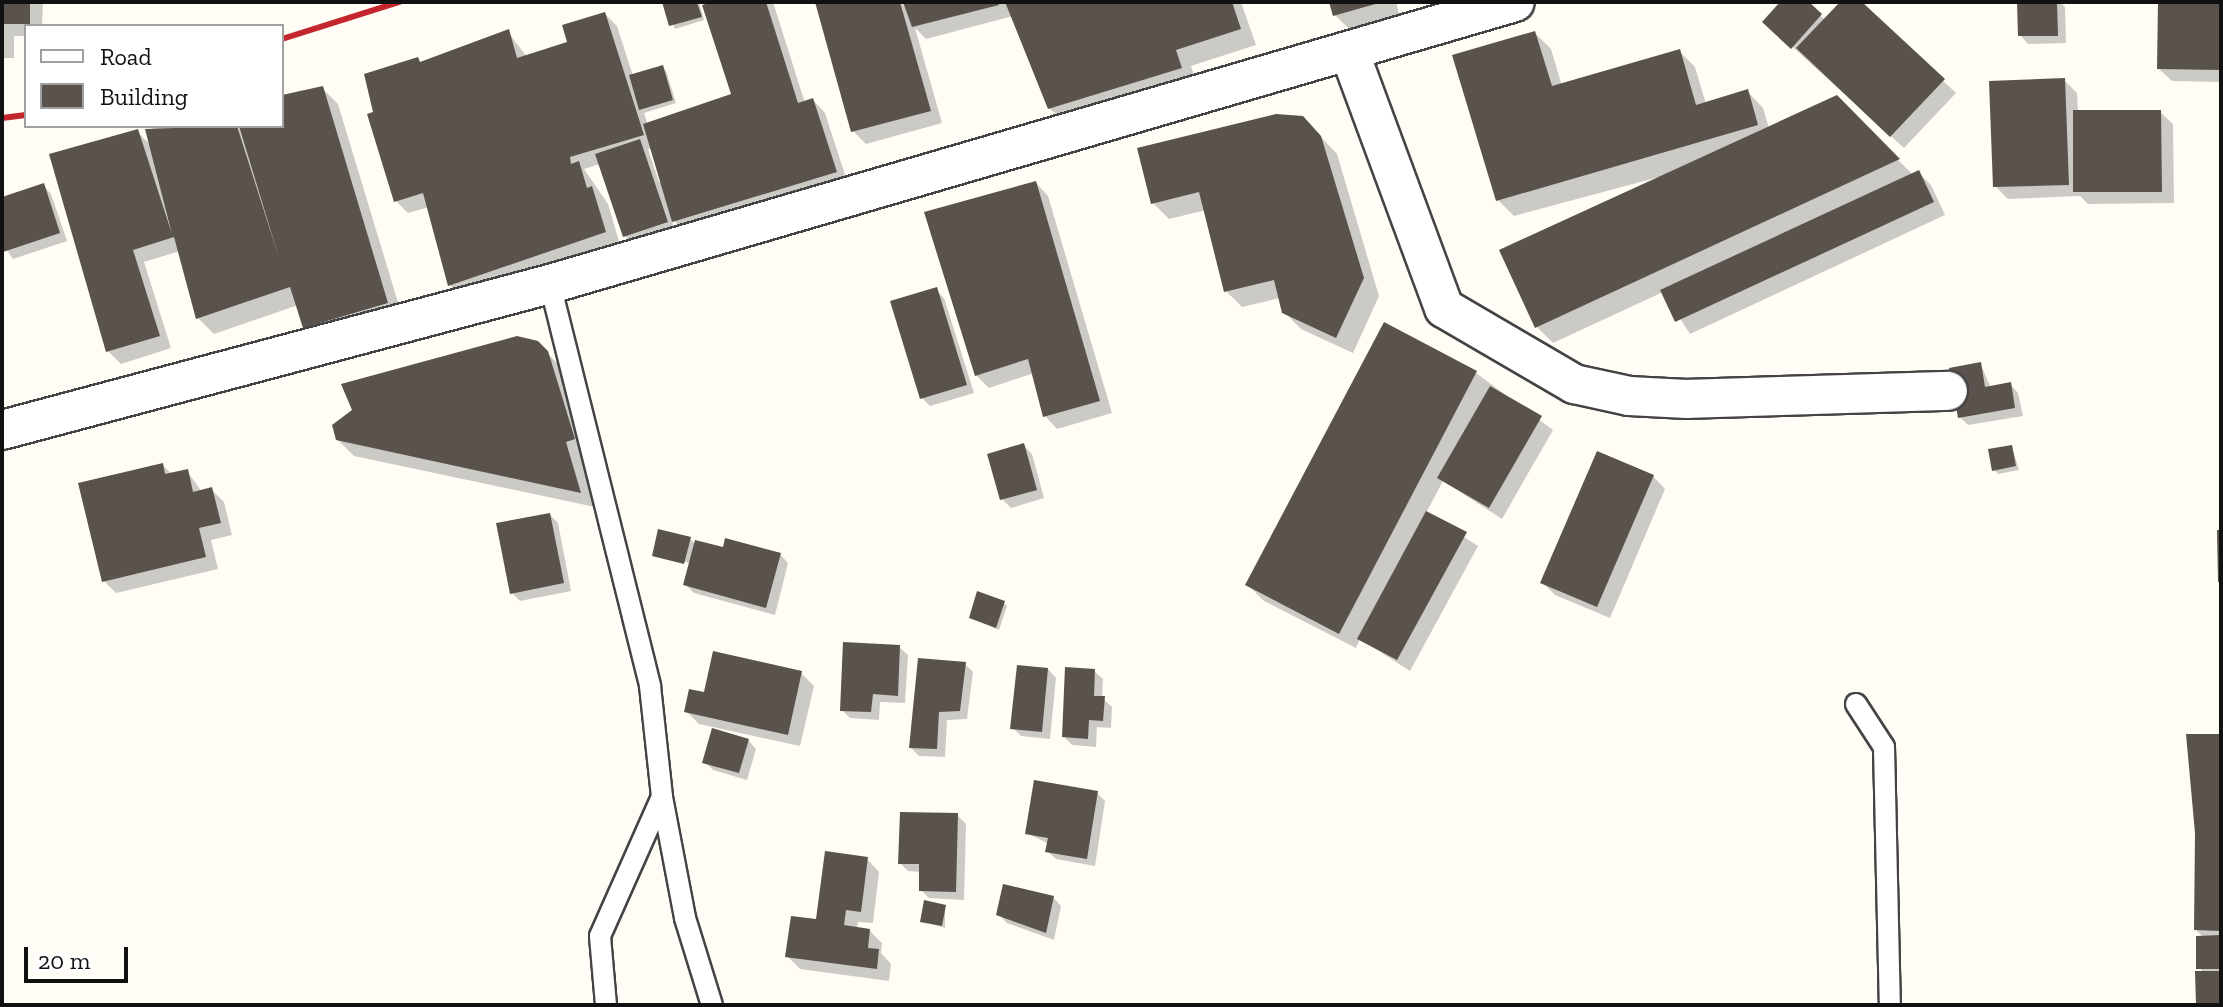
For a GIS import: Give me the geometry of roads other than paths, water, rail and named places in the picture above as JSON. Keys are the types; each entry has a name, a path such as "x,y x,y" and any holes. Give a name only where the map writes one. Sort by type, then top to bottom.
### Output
{"street":[{"path":"2,430 550,284 1515,2"},
{"path":"1349,51 1444,308 1574,384 1629,396 1687,399 1948,391"}],"lane":[{"path":"550,284 650,686 662,797 688,930 712,1005"},
{"path":"1856,704 1884,747 1890,1005"},
{"path":"606,1005 600,936 662,797"}],"railway":[{"path":"284,38 399,2"},
{"path":"2,118 24,115"}]}
